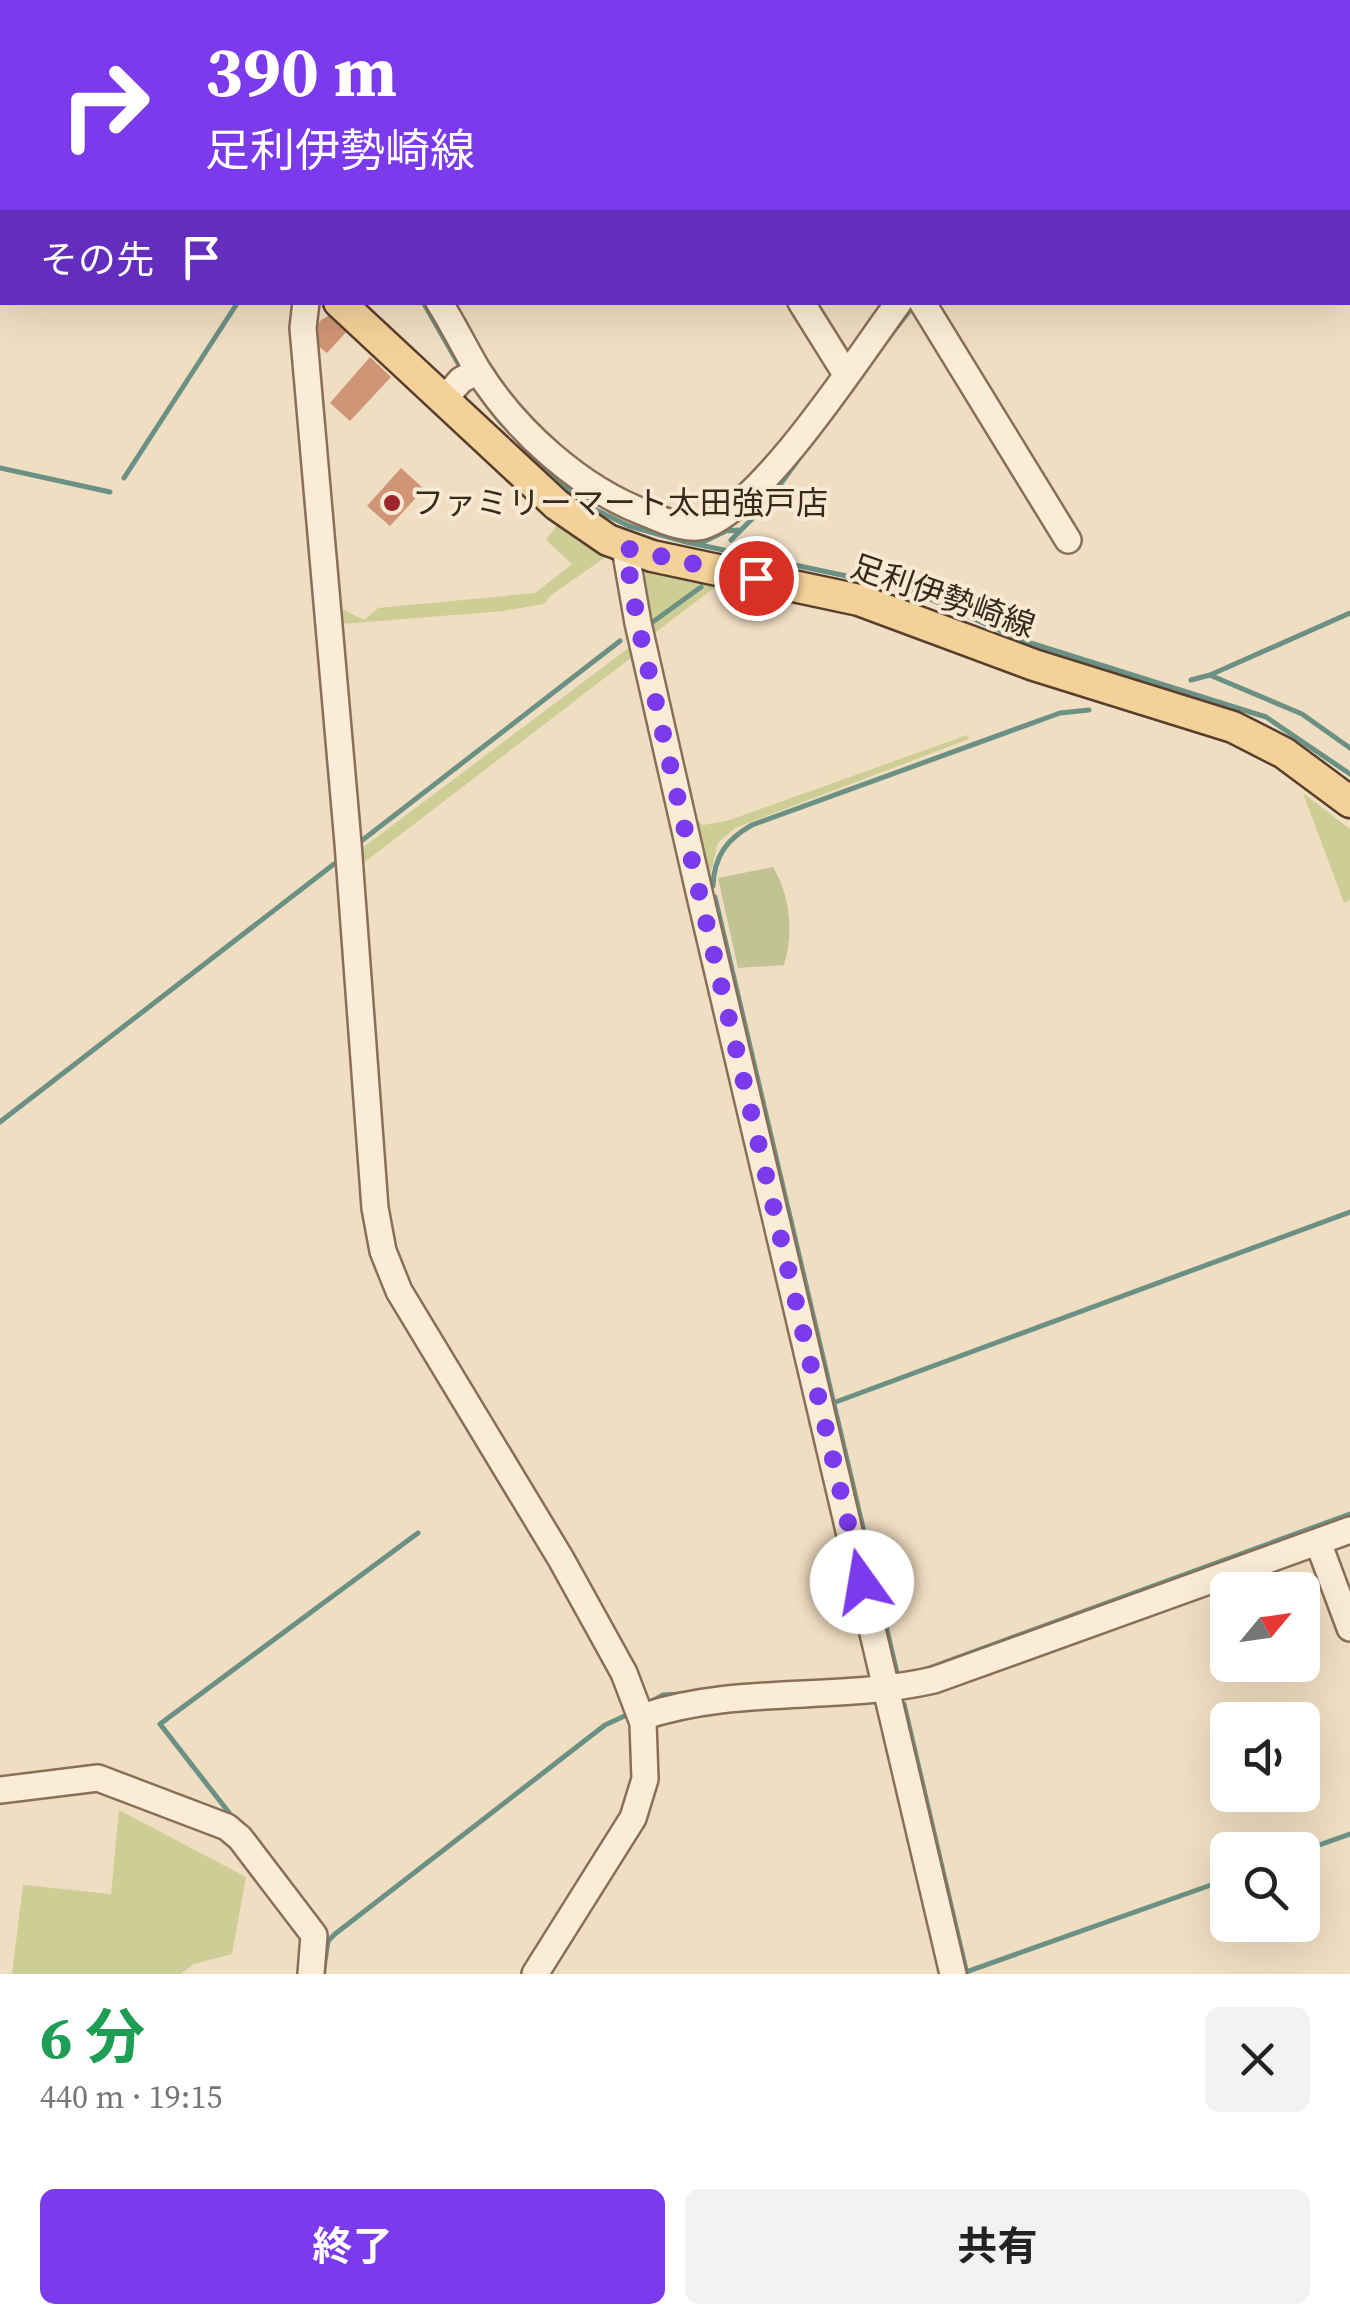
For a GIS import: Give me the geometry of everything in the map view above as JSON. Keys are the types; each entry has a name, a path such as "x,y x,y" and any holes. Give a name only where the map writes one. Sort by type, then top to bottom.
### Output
{"main road":[{"name":"足利伊勢崎線","path":"344,305 464,381 572,517 625,548 859,600 1034,665 1233,727 1284,753 1350,802"}],"street":[{"path":"306,305 303,328 348,843 374,1208 383,1251 399,1290 551,1542 624,1673 642,1717 646,1766 633,1818 535,1974"},
{"path":"440,305 464,381 583,482 638,511 697,528 748,497 897,305"},
{"path":"803,305 846,374"},
{"path":"924,305 1068,540"},
{"path":"625,548 638,624 700,896 953,1974"},
{"path":"642,1717 682,1703 888,1690 934,1680 1350,1530"},
{"path":"1306,1546 1350,1628"},
{"path":"0,1790 98,1778 227,1826 314,1935 311,1974"}],"green space":[{"path":"561,520 605,550 607,556 544,604 342,624 340,608 364,620 378,608 535,593 572,564 546,540"},
{"path":"631,561 718,585 652,635 697,820 703,825 727,821 967,735 969,739 735,828 718,843 709,880"},
{"path":"634,644 636,654 362,864 361,849"},
{"path":"1303,793 1350,829 1350,900 1344,903"},
{"path":"773,867 789,915 784,965 738,968 718,878"},
{"path":"119,1810 246,1877 232,1954 194,1964 180,1974 12,1974 23,1885 111,1894"}],"building":[{"path":"330,315 348,330 327,353 314,343 313,332"},
{"path":"370,357 391,377 350,421 330,403"},
{"path":"401,468 424,489 390,526 367,506"}],"waterway":[{"path":"124,478 236,305"},
{"path":"425,305 463,372"},
{"path":"887,340 914,305"},
{"path":"472,385 502,424"},
{"path":"520,443 564,486 596,510 629,526 686,542 908,589 1021,640 1266,717 1350,774"},
{"path":"731,540 763,508 809,445"},
{"path":"0,468 110,492"},
{"path":"699,544 726,531 738,530"},
{"path":"650,624 701,587"},
{"path":"1191,680 1350,613"},
{"path":"360,842 620,641"},
{"path":"1212,676 1302,714 1350,748"},
{"path":"713,886 724,850 752,825 1060,713 1089,710"},
{"path":"0,1122 334,864"},
{"path":"715,897 900,1676"},
{"path":"833,1403 1350,1212"},
{"path":"921,1671 1350,1514"},
{"path":"234,1819 160,1724 418,1533"},
{"path":"649,1703 663,1695 681,1694"},
{"path":"904,1704 967,1974"},
{"path":"323,1974 328,1941 335,1934 605,1725 631,1713"},
{"path":"1320,1845 1350,1834"},
{"path":"963,1973 1210,1885"}],"place":[{"name":"ファミリーマート太田強戸店","path":"392,503"}],"route":[{"path":"756,578 625,548 638,624 700,896 862,1582"}]}
